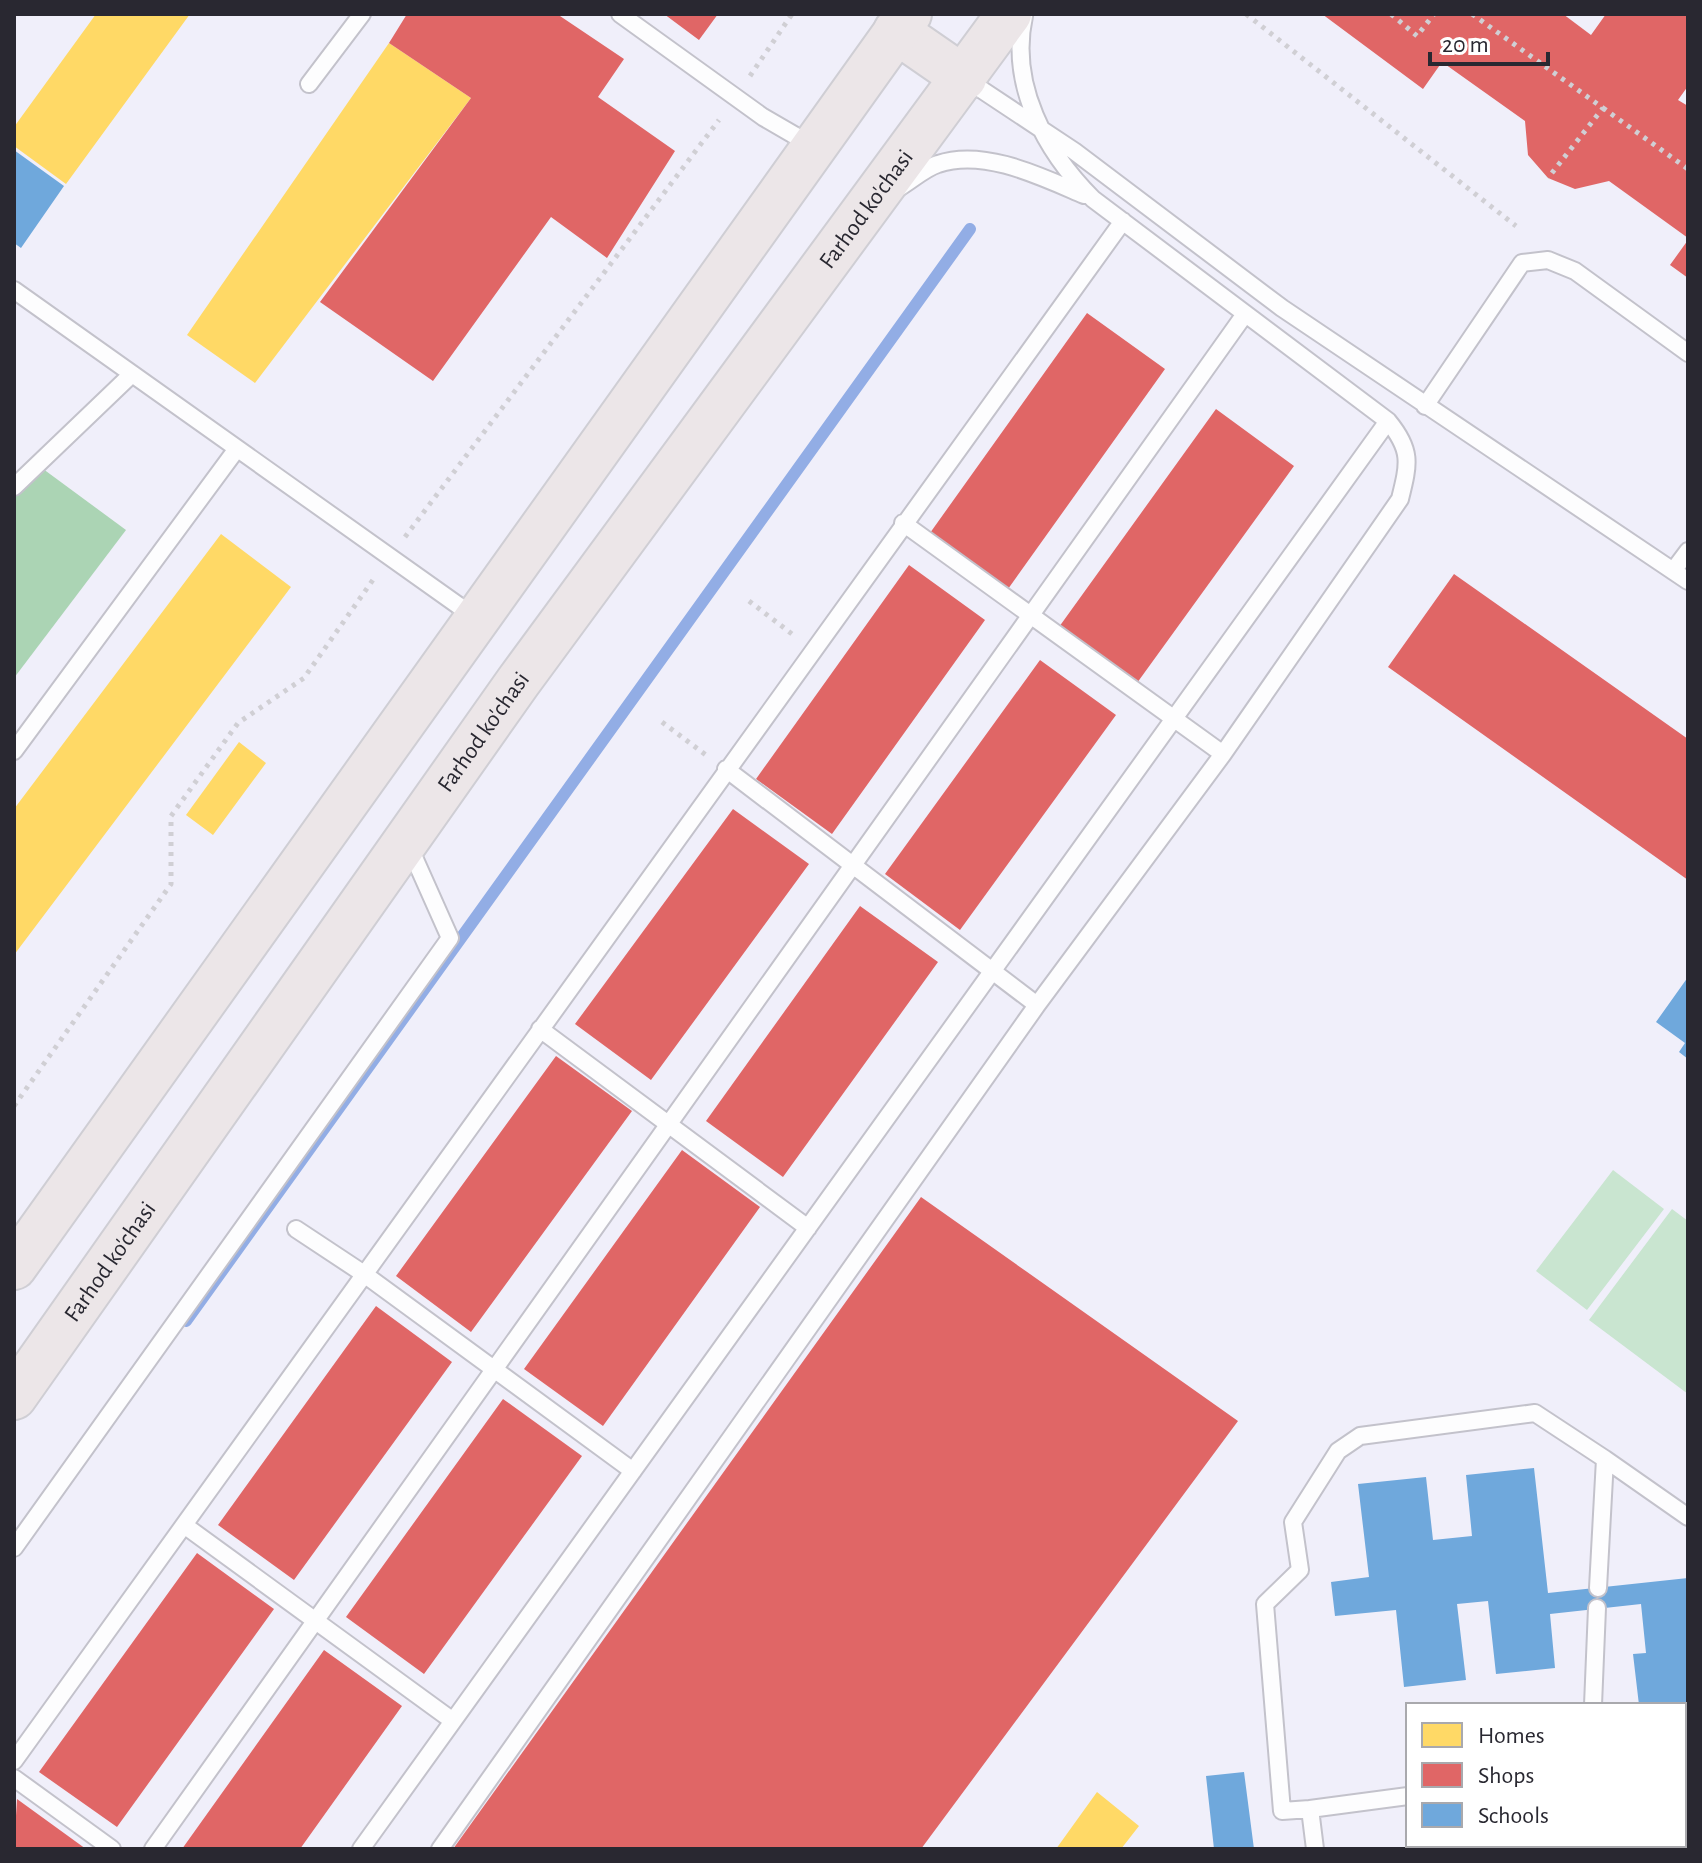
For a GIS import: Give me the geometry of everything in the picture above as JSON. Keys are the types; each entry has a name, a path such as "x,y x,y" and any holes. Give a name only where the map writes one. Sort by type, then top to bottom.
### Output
{"main road":[{"name":"Farhod ko'chasi","path":"14,1397 407,840 862,210 1009,14"},
{"path":"14,1267 903,23 964,78"}],"lane":[{"path":"309,84 362,14"},
{"path":"620,14 763,117 814,147"},
{"path":"440,1849 1037,1005 1223,754 1400,499 1407,470 1405,442 1388,421 1093,199 1060,165 1039,126 1022,74 1025,14"},
{"path":"964,78 1039,126 1282,308 1688,581"},
{"path":"862,210 936,164 963,159 1043,178 1093,199"},
{"path":"14,1761 1123,221"},
{"path":"1425,406 1522,263 1548,260 1575,271 1688,353"},
{"path":"14,290 477,618"},
{"path":"153,1849 1245,314"},
{"path":"14,487 132,374"},
{"path":"361,1849 1388,421"},
{"path":"14,751 236,450"},
{"path":"903,523 1223,754"},
{"path":"1673,571 1688,551"},
{"path":"726,769 994,969 1037,1005"},
{"path":"14,1548 450,938 407,840"},
{"path":"540,1029 667,1127 808,1228"},
{"path":"296,1229 364,1274 492,1371 633,1471"},
{"path":"1406,1796 1282,1811 1265,1604 1300,1570 1293,1522 1338,1451 1360,1436 1535,1413 1688,1517"},
{"path":"1598,1588 1605,1459"},
{"path":"184,1525 453,1721"},
{"path":"1593,1703 1597,1608"},
{"path":"14,1778 112,1849"},
{"path":"1310,1809 1315,1849"}],"path":[{"path":"1246,14 1516,226"},
{"path":"1391,14 1417,36 1434,14"},
{"path":"1472,14 1688,169"},
{"path":"1548,178 1603,108"},
{"path":"749,601 812,650"},
{"path":"662,722 726,769"}],"green space":[{"path":"35,463 126,530 14,678 14,488"},
{"path":"1613,1170 1664,1209 1587,1310 1536,1271"},
{"path":"1672,1209 1688,1221 1688,1394 1589,1320"}],"building: Homes":[{"path":"96,14 190,14 66,184 14,146 14,127"},
{"path":"389,43 471,98 255,383 187,335"},
{"path":"221,534 291,587 14,955 14,809"},
{"path":"239,742 266,763 213,835 186,815"},
{"path":"1097,1792 1139,1826 1121,1849 1056,1849"}],"building: Shops":[{"path":"407,14 557,14 624,59 598,97 675,151 607,258 551,217 433,381 320,302 471,98 389,43"},
{"path":"664,14 718,14 699,40"},
{"path":"1322,14 1563,14 1591,35 1606,14 1688,14 1688,86 1678,100 1688,106 1688,238 1609,181 1575,189 1548,178 1528,155 1525,121 1442,62 1423,89"},
{"path":"1688,240 1688,278 1670,265"},
{"path":"1087,313 1165,369 1008,589 930,533"},
{"path":"1216,409 1294,466 1137,683 1059,627"},
{"path":"909,565 985,620 832,834 756,779"},
{"path":"1454,574 1688,739 1688,880 1388,667"},
{"path":"1040,660 1116,715 960,930 885,874"},
{"path":"733,809 809,864 651,1080 575,1024"},
{"path":"860,906 938,962 783,1177 706,1121"},
{"path":"556,1056 632,1111 471,1332 396,1276"},
{"path":"682,1150 760,1207 603,1426 524,1369"},
{"path":"921,1197 1238,1421 921,1849 453,1849"},
{"path":"376,1306 452,1362 294,1580 218,1525"},
{"path":"503,1399 582,1456 424,1674 346,1617"},
{"path":"197,1553 274,1609 117,1827 39,1772"},
{"path":"324,1650 402,1706 300,1849 182,1849"},
{"path":"17,1799 86,1849 14,1849"}],"building: Schools":[{"path":"14,150 64,186 21,248 14,243"},
{"path":"1688,977 1688,1059 1679,1052 1685,1043 1656,1022"},
{"path":"1534,1468 1548,1593 1688,1578 1688,1849 1654,1849 1686,1847 1686,1703 1639,1703 1633,1654 1646,1653 1641,1604 1550,1614 1555,1668 1496,1674 1488,1601 1457,1604 1466,1680 1404,1687 1396,1610 1335,1616 1331,1582 1369,1577 1358,1484 1426,1477 1433,1540 1472,1536 1466,1475"},
{"path":"1244,1772 1254,1849 1214,1849 1206,1776"}],"waterway":[{"path":"186,1321 970,229"}]}
